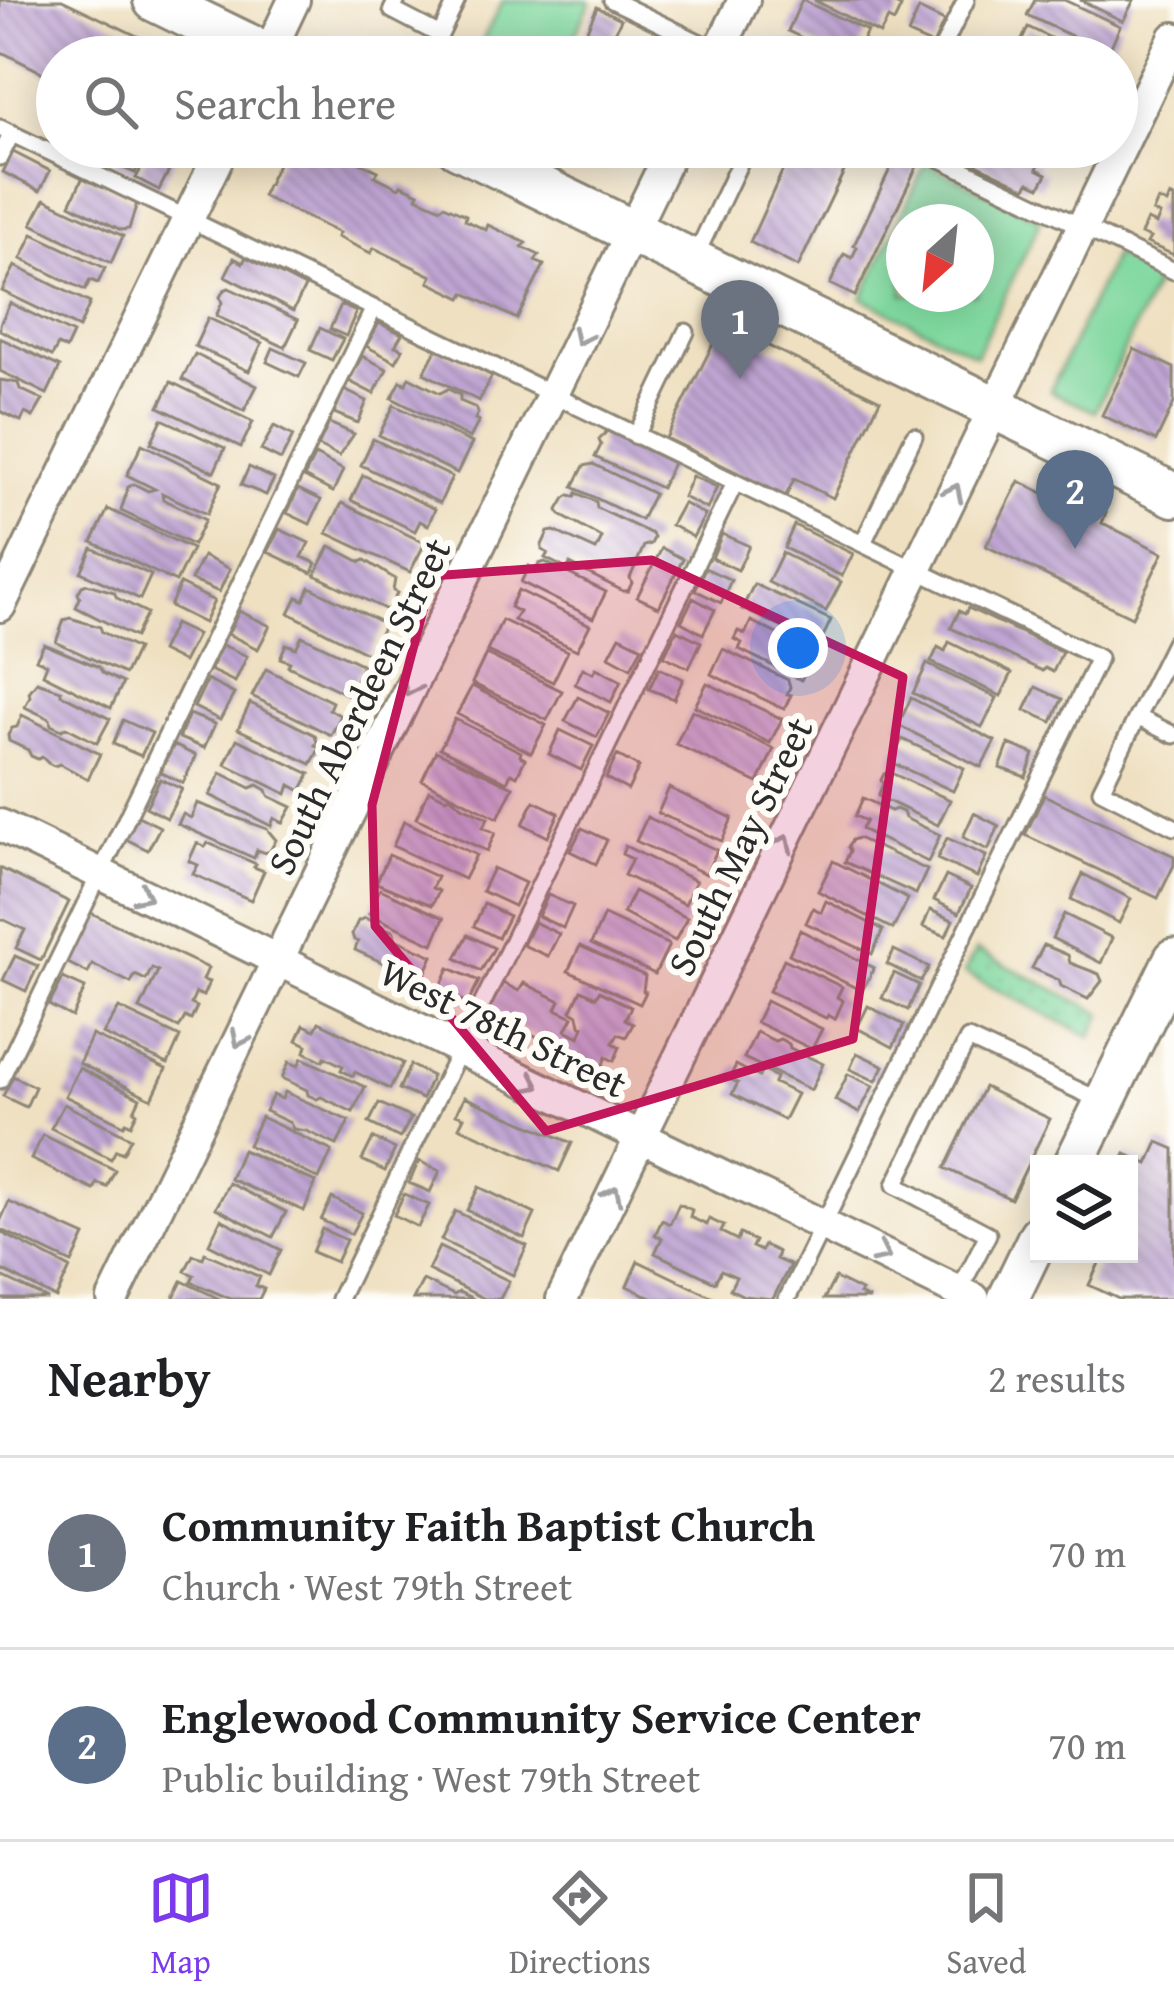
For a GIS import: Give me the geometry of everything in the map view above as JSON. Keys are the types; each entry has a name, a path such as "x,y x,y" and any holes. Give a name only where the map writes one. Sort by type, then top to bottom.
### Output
{"main road":[{"path":"155,0 228,36"},
{"path":"501,168 1174,495"}],"street":[{"path":"278,36 294,0"},
{"path":"730,36 744,0"},
{"name":"South May Street","path":"1138,113 1174,38"},
{"path":"0,606 213,168"},
{"name":"South Aberdeen Street","path":"113,1299 663,168"},
{"name":"South May Street","path":"562,1299 1111,168"},
{"name":"West 78th Street","path":"0,825 966,1295"},
{"path":"1078,1155 1174,958"},
{"path":"1008,1299 1030,1254"}],"lane":[{"path":"397,0 392,10 440,34 457,0"},
{"path":"612,0 684,36"},
{"path":"948,36 966,0"},
{"path":"0,158 6,130 36,145"},
{"path":"84,168 1099,658 787,1299"},
{"path":"693,262 737,168"},
{"path":"960,168 1174,271"},
{"path":"0,1080 373,310"},
{"path":"636,436 686,332"},
{"path":"863,543 914,436"},
{"path":"339,1299 736,483"},
{"path":"1174,643 1101,790 1174,827"},
{"path":"1137,717 1174,736"},
{"path":"966,1295 988,1234 895,1185 968,1039 1104,1102"}],"highlighted area":[{"path":"652,560 903,677 853,1039 546,1131 375,926 372,805 432,576"}],"green space":[{"path":"503,0 591,2 574,36 485,36"},
{"path":"924,168 936,168 1041,220 976,355 890,312 994,312 994,204 907,204"},
{"path":"886,247 886,310 862,298"},
{"path":"1114,255 1159,276 1095,412 1050,391"},
{"path":"976,950 1103,1014 1091,1037 964,973"}],"building":[{"path":"0,0 62,0 137,36 36,36 36,69 0,51"},
{"path":"802,0 867,31 865,36 798,36 788,31"},
{"path":"814,0 886,0 901,7 894,22 888,19 880,34"},
{"path":"1035,0 1064,0 1120,26 1116,36 1072,36 1027,15"},
{"path":"1080,0 1134,0 1123,21"},
{"path":"597,7 621,19 613,36 586,32"},
{"path":"919,9 944,21 937,36 908,34"},
{"path":"1028,27 1047,36 1024,36"},
{"path":"13,152 36,168 50,171 40,191 3,172"},
{"path":"141,168 170,168 159,190 136,178"},
{"path":"276,168 371,168 378,171 375,176 419,193 417,197 526,243 522,247 539,255 535,261 544,265 517,319 465,293 462,298 429,282 432,276 374,248 371,253 337,237 339,233 262,196"},
{"path":"784,168 846,168 798,267 750,242"},
{"path":"890,168 916,168 899,204 886,204 886,231 855,296 830,284 844,254 852,258"},
{"path":"985,168 1037,168 1047,174 1040,187 1029,182 1026,188"},
{"path":"84,175 137,203 129,229 121,230 70,204"},
{"path":"1170,196 1174,198 1174,255 1147,243 1150,238 1141,234 1147,220 1156,224 1160,215 1153,212 1158,200 1167,204"},
{"path":"45,199 123,236 111,263 32,224"},
{"path":"33,234 105,268 98,283 90,280 85,290 21,259"},
{"path":"246,257 305,287 293,311 225,276 234,258 243,263"},
{"path":"15,266 90,303 79,328 2,291"},
{"path":"229,288 298,320 285,347 216,316 220,297"},
{"path":"10,303 73,334 66,349 58,345 52,356 0,330"},
{"path":"341,305 356,312 346,336 330,329"},
{"path":"208,318 262,343 249,371 195,346"},
{"path":"379,323 402,334 395,346 403,349 396,362 366,346"},
{"path":"723,324 880,400 833,498 794,479 786,496 666,438"},
{"path":"320,328 343,339 332,360 310,350"},
{"path":"0,338 60,367 47,394 0,371"},
{"path":"273,348 306,363 299,377 267,362"},
{"path":"437,348 492,376 479,401 424,373"},
{"path":"1134,349 1174,368 1174,403 1156,441 1102,415"},
{"path":"195,354 257,386 244,411 182,379"},
{"path":"362,356 387,369 374,394 349,381"},
{"path":"409,377 440,393 448,389 476,408 479,421 470,438 392,398 401,381 406,384"},
{"path":"0,380 18,383 20,389 43,400 33,417 25,413 21,421 0,411"},
{"path":"171,382 253,422 241,447 159,407"},
{"path":"344,390 367,401 358,423 334,413"},
{"path":"394,405 472,443 457,473 379,435"},
{"path":"162,419 225,448 214,472 151,443"},
{"path":"329,423 354,434 339,456 318,446"},
{"path":"274,426 293,436 281,460 261,450"},
{"path":"607,431 673,463 661,488 595,457"},
{"path":"373,439 452,477 440,503 361,465"},
{"path":"142,444 221,483 207,514 162,493 163,499 205,520 193,545 121,511 128,487 155,489 127,475"},
{"path":"315,455 343,470 333,492 304,477"},
{"path":"593,464 654,494 641,520 573,487 584,466"},
{"path":"249,467 274,479 266,495 241,485"},
{"path":"363,475 435,509 428,525 420,521 415,531 351,500"},
{"path":"692,476 717,487 707,509 683,497"},
{"path":"1019,481 1074,508 1078,499 1106,513 1102,523 1163,553 1132,617 986,546"},
{"path":"298,489 321,500 310,524 287,513"},
{"path":"577,493 652,534 628,591 570,564 567,569 545,558 548,553 542,545 548,532 596,550 602,538 560,515 565,498"},
{"path":"342,503 425,543 410,572 327,533"},
{"path":"683,503 705,515 693,537 671,525"},
{"path":"108,509 192,549 176,582 92,542"},
{"path":"794,525 853,554 842,576 784,548"},
{"path":"279,529 309,543 302,557 316,563 312,573 268,552"},
{"path":"722,534 749,546 738,570 712,558"},
{"path":"330,546 395,579 393,591 397,593 389,611 315,575"},
{"path":"92,548 151,575 140,599 81,572"},
{"path":"662,548 683,559 659,607 637,597"},
{"path":"782,553 841,582 826,611 768,582"},
{"path":"203,556 230,569 219,592 191,580"},
{"path":"545,562 606,592 593,618 521,582 529,566 536,570"},
{"path":"705,568 731,580 721,603 695,590"},
{"path":"87,584 114,592 147,613 135,637 76,607 78,593"},
{"path":"180,584 214,601 204,623 170,606"},
{"path":"754,584 831,620 822,639 811,634 809,640 742,609"},
{"path":"310,587 385,624 369,654 289,613 297,597 304,600"},
{"path":"518,590 590,625 577,650 514,620 519,612 510,607"},
{"path":"693,598 715,610 703,634 681,622"},
{"path":"968,608 1062,652 1053,672 951,628 959,611 965,614"},
{"path":"239,611 270,626 258,649 228,634"},
{"path":"64,620 100,627 137,649 125,674 56,642"},
{"path":"502,620 568,651 553,682 487,651"},
{"path":"751,621 814,653 801,680 739,649 742,643 734,639 738,631 745,634"},
{"path":"174,624 197,635 183,662 161,651"},
{"path":"677,630 701,642 689,668 664,656"},
{"path":"302,636 363,665 349,695 280,658 286,644 296,648"},
{"path":"620,636 642,647 631,668 609,656"},
{"path":"949,642 1012,673 1001,696 931,662 938,647 945,651"},
{"path":"44,644 99,667 123,683 111,708 43,674 47,664 36,659"},
{"path":"222,645 247,656 235,682 210,670"},
{"path":"723,649 788,680 787,694 791,695 784,709 711,674"},
{"path":"486,654 562,691 547,720 472,683"},
{"path":"927,664 997,698 982,727 913,693"},
{"path":"583,668 593,673 596,668 621,681 611,702 575,684"},
{"path":"659,668 683,679 674,699 649,689"},
{"path":"266,669 332,702 329,709 341,716 331,735 252,696"},
{"path":"207,680 234,694 220,720 194,707"},
{"path":"37,682 61,690 110,719 97,743 66,727 51,725 50,719 25,707"},
{"path":"707,683 782,719 770,743 695,706"},
{"path":"472,686 546,725 531,753 457,714"},
{"path":"1036,687 1062,699 1052,722 1025,710"},
{"path":"578,697 609,713 597,737 565,721"},
{"path":"911,698 995,741 981,767 898,725"},
{"path":"250,703 315,735 320,748 311,764 238,729"},
{"path":"692,710 774,749 758,783 676,744"},
{"path":"189,714 215,724 204,748 179,738"},
{"path":"22,715 100,754 88,779 31,756 9,741"},
{"path":"455,719 521,752 525,759 517,776 511,773 507,782 440,748"},
{"path":"123,720 152,733 141,756 113,744"},
{"path":"560,730 593,746 581,770 549,754"},
{"path":"237,739 310,774 301,791 290,785 287,794 225,764"},
{"path":"902,739 964,768 953,791 891,762"},
{"path":"1009,744 1034,754 1026,777 1000,768"},
{"path":"174,745 196,756 183,783 160,772"},
{"path":"436,751 513,787 498,818 422,780"},
{"path":"617,755 639,767 628,790 606,778"},
{"path":"889,772 950,800 938,825 878,796 881,780"},
{"path":"221,773 251,788 258,785 292,807 283,823 274,818 271,826 210,795"},
{"path":"160,779 182,789 167,818 146,807"},
{"path":"669,788 732,818 722,841 658,813"},
{"path":"429,790 488,818 483,827 495,833 487,851 416,818"},
{"path":"1044,795 1174,856 1158,898 1025,835"},
{"path":"863,798 903,812 905,818 940,835 928,862 861,829 866,821 855,816"},
{"path":"534,801 559,813 548,837 523,824"},
{"path":"197,803 267,829 276,840 270,851 257,850 254,858 178,824 183,814 191,818"},
{"path":"974,813 999,826 988,850 963,837"},
{"path":"138,816 160,827 148,850 126,839"},
{"path":"647,817 717,850 706,874 636,841"},
{"path":"404,821 476,855 464,879 393,846"},
{"path":"582,828 607,840 596,864 570,851"},
{"path":"858,838 927,870 916,894 845,862 848,847"},
{"path":"947,838 986,856 977,877 937,859"},
{"path":"197,843 205,847 208,843 264,871 251,900 193,874 198,865 189,861"},
{"path":"625,846 696,881 685,904 624,875 632,859 622,854"},
{"path":"389,855 437,877 432,888 439,891 432,905 376,883"},
{"path":"833,861 908,899 893,929 818,891"},
{"path":"0,868 69,902 41,960 16,948 25,930 0,918"},
{"path":"493,868 525,883 514,906 482,891"},
{"path":"1083,874 1131,899 1119,923 1071,899"},
{"path":"946,876 971,888 959,913 934,900"},
{"path":"380,889 444,918 433,944 369,914"},
{"path":"634,891 687,918 675,941 623,913"},
{"path":"548,895 573,906 563,928 538,916"},
{"path":"826,901 883,930 872,954 806,923 813,908 821,912"},
{"path":"484,904 509,916 498,938 474,926"},
{"path":"930,910 953,920 946,936 923,927"},
{"path":"89,912 208,968 203,980 209,982 203,996 196,993 191,1020 185,1017 179,1028 140,1009 158,971 152,968 146,980 135,975 131,983 92,964 88,973 66,962"},
{"path":"1064,914 1112,938 1101,963 1052,938"},
{"path":"604,915 669,945 655,974 591,944"},
{"path":"365,918 394,932 395,939 433,956 422,980 355,950 358,942 352,934"},
{"path":"534,922 559,934 548,956 523,945"},
{"path":"800,930 874,968 862,991 789,954"},
{"path":"468,935 494,948 481,971 456,958"},
{"path":"1044,945 1068,955 1070,963 1099,974 1102,981 1088,999 1032,968"},
{"path":"580,946 645,976 646,992 640,1004 568,971"},
{"path":"894,950 929,967 921,981 887,964"},
{"path":"15,956 38,966 26,991 3,980"},
{"path":"784,959 842,987 837,997 843,1001 835,1019 769,991"},
{"path":"449,968 479,981 468,1003 439,991"},
{"path":"894,973 919,985 908,1010 882,998"},
{"path":"63,978 85,988 72,1017 49,1005"},
{"path":"503,983 519,991 524,983 560,1001 556,1009 573,1017 566,1030 579,1037 584,1027 571,1011 581,990 596,997 599,991 631,1007 625,1019 633,1024 626,1037 618,1034 613,1043 620,1047 614,1061 606,1057 601,1069 488,1012"},
{"path":"766,1001 822,1029 812,1049 756,1022"},
{"path":"868,1006 904,1025 893,1047 857,1028"},
{"path":"119,1008 180,1037 168,1064 103,1034"},
{"path":"319,1022 403,1063 390,1089 305,1052 307,1045 297,1040 304,1025 315,1030"},
{"path":"756,1032 780,1039 823,1064 811,1090 744,1058"},
{"path":"92,1035 166,1069 152,1099 79,1063"},
{"path":"857,1053 884,1066 876,1081 850,1069"},
{"path":"302,1058 365,1087 353,1112 308,1095 307,1090 282,1078 289,1062 298,1066"},
{"path":"410,1065 432,1076 422,1099 399,1089"},
{"path":"736,1065 759,1077 762,1070 776,1077 774,1083 797,1094 784,1120 732,1094 738,1083 729,1079"},
{"path":"79,1068 140,1098 131,1125 65,1096"},
{"path":"848,1074 873,1086 859,1113 835,1100"},
{"path":"13,1076 35,1087 26,1107 3,1096"},
{"path":"984,1087 1050,1119 1011,1199 945,1168"},
{"path":"285,1092 349,1121 337,1145 293,1129 265,1111 273,1095 282,1099"},
{"path":"464,1097 572,1143 559,1171 459,1127 464,1117 456,1114"},
{"path":"379,1103 411,1118 400,1138 369,1123"},
{"path":"64,1104 131,1138 123,1153 116,1150 111,1159 51,1128"},
{"path":"261,1117 332,1151 319,1179 248,1145"},
{"path":"43,1135 115,1170 107,1187 97,1183 94,1190 31,1159"},
{"path":"373,1138 395,1149 385,1171 362,1160"},
{"path":"1158,1142 1174,1149 1174,1299 1119,1299 1089,1285 1099,1263 1138,1263 1138,1159 1148,1164"},
{"path":"242,1150 316,1182 304,1211 230,1179"},
{"path":"419,1161 440,1171 430,1192 409,1183"},
{"path":"229,1183 286,1212 273,1237 216,1208"},
{"path":"479,1187 535,1214 524,1238 467,1210"},
{"path":"404,1194 429,1205 418,1227 394,1215"},
{"path":"332,1198 362,1213 351,1234 321,1220"},
{"path":"9,1202 85,1236 72,1263 0,1229"},
{"path":"679,1204 692,1210 690,1217 724,1226 721,1232 737,1240 740,1234 755,1241 752,1247 761,1251 764,1245 778,1252 776,1259 790,1265 773,1299 744,1296 730,1289 736,1277 721,1270 715,1282 655,1253 662,1238 655,1235 662,1220 670,1224"},
{"path":"455,1211 527,1246 513,1275 441,1240"},
{"path":"221,1219 281,1250 269,1275 209,1244"},
{"path":"322,1229 346,1240 336,1262 312,1252"},
{"path":"0,1232 70,1268 56,1298 0,1269"},
{"path":"439,1247 509,1281 500,1299 485,1299 428,1270"},
{"path":"205,1253 260,1277 256,1286 264,1289 259,1299 231,1299 191,1282 194,1275 185,1271 193,1255 203,1258"},
{"path":"638,1261 717,1299 654,1299 627,1286"},
{"path":"0,1276 48,1299 0,1299"},
{"path":"835,1278 861,1291 870,1299 824,1299"},
{"path":"423,1280 454,1295 459,1292 474,1299 413,1299"},
{"path":"182,1281 220,1299 173,1299"}],"place":[{"name":"Community Faith Baptist Church","path":"740,379"},
{"name":"Englewood Community Service Center","path":"1075,549"}]}
